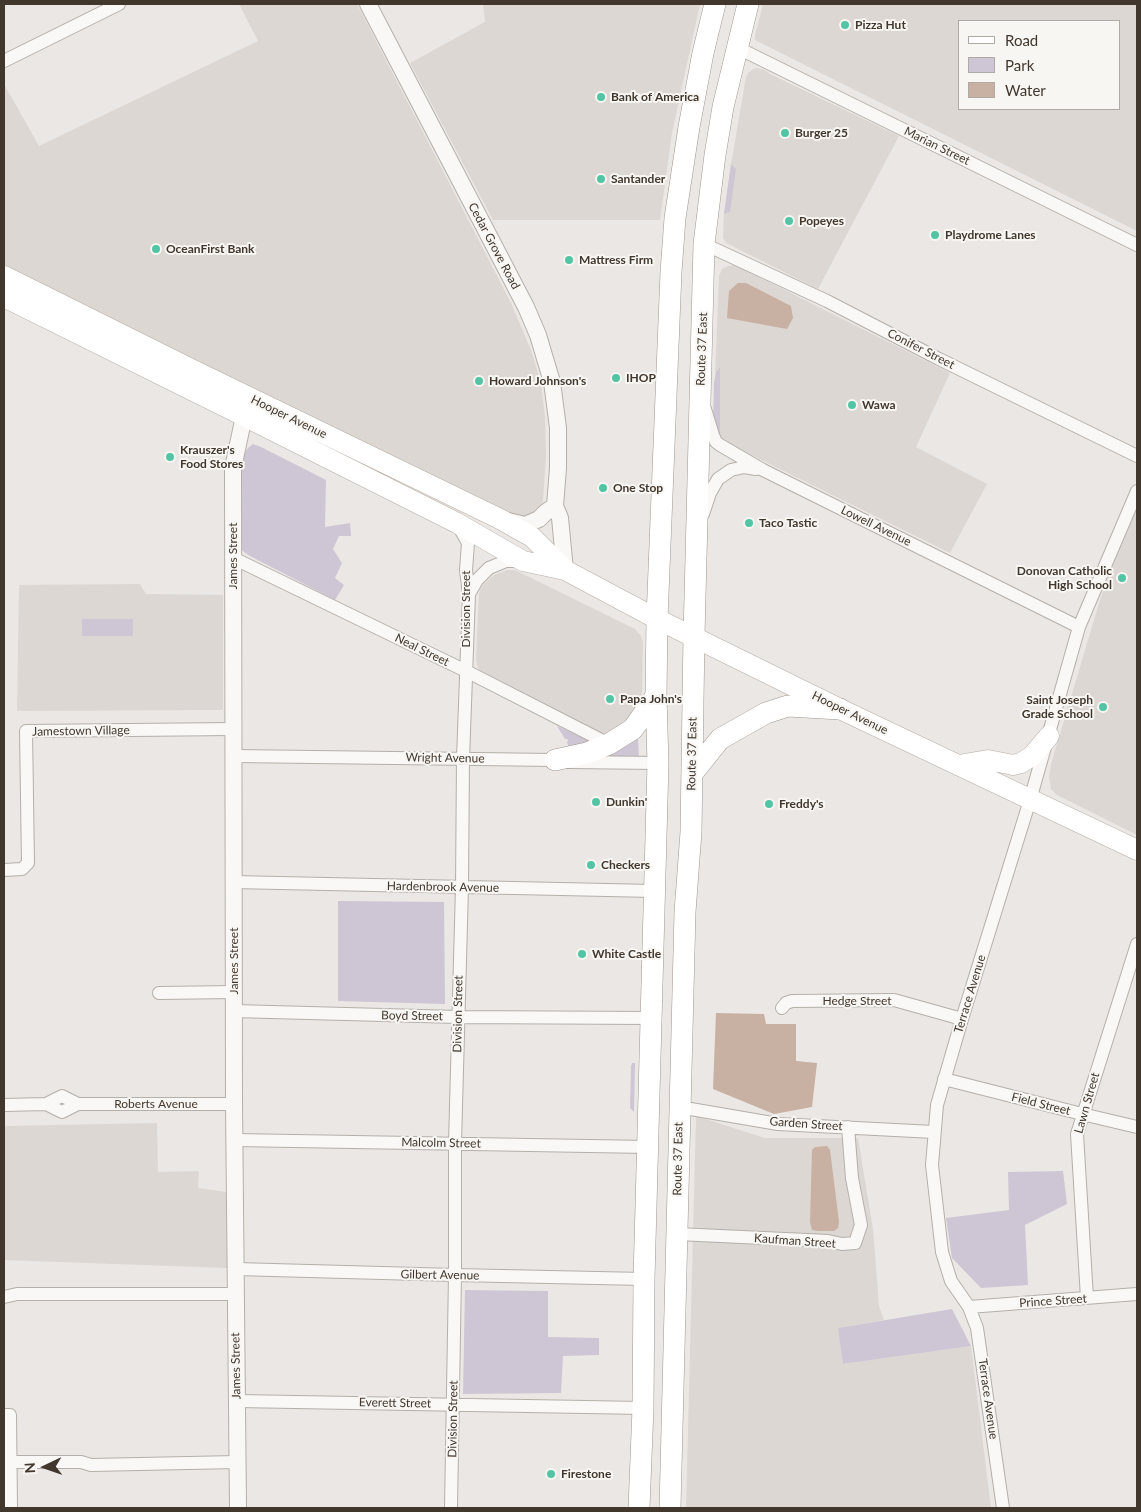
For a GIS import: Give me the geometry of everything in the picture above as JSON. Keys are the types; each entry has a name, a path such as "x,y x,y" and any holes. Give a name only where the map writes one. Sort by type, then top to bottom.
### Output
{"highway":[{"path":"639,1508 658,763 656,696 657,619 670,283 675,218 689,127 703,53 715,4"},
{"name":"Route 37 East","path":"670,1508 685,912 691,832 704,244 723,107 748,4"},
{"path":"555,760 587,753 609,744 633,729 656,696"},
{"path":"692,774 720,739 766,713 788,706 840,708"}],"main road":[{"name":"Hooper Avenue","path":"7,281 500,519 532,537 565,570"},
{"name":"Hooper Avenue","path":"7,281 244,416 457,523 523,560 565,570 657,619 1137,850"},
{"path":"958,765 988,760 1013,765 1021,763 1032,756 1048,736"}],"street":[{"path":"4,61 119,4"},
{"name":"Cedar Grove Road","path":"368,4 526,307 538,335 552,382 558,428 558,468 555,506 560,518 565,570"},
{"name":"Marian Street","path":"736,48 1137,245"},
{"name":"Conifer Street","path":"704,244 827,302 938,359 1137,456"},
{"name":"Lowell Avenue","path":"700,398 716,442 763,470 1079,627"},
{"name":"James Street","path":"238,1508 235,1294 232,468 244,416"},
{"path":"697,533 710,493 718,479 731,470 744,467 763,470"},
{"name":"Terrace Avenue","path":"1002,1508 977,1328 969,1307 951,1281 942,1252 932,1165 937,1105 1030,800 1079,627 1137,491"},
{"path":"500,519 526,525 539,519 555,506"},
{"name":"Division Street","path":"451,1508 463,759 469,594 466,570 468,543 457,523"},
{"name":"Neal Street","path":"233,558 466,671 609,744"},
{"path":"469,594 477,580 489,568 506,561 523,560"},
{"name":"Jamestown Village","path":"4,870 22,869 28,863 26,731 233,728"},
{"name":"Wright Avenue","path":"233,756 658,763"},
{"name":"Hardenbrook Avenue","path":"233,882 654,890"},
{"name":"Lawn Street","path":"1087,1298 1077,1134 1137,944"},
{"path":"159,993 234,992"},
{"name":"Hedge Street","path":"782,1008 786,1003 792,1001 894,1000 962,1018"},
{"name":"Boyd Street","path":"234,1012 458,1017 651,1018"},
{"name":"Field Street","path":"944,1079 1137,1126"},
{"name":"Roberts Avenue","path":"4,1105 46,1104 62,1096 78,1104 234,1104"},
{"name":"Garden Street","path":"679,1107 778,1124 934,1132"},
{"name":"Kaufman Street","path":"676,1234 828,1241 842,1244 855,1242 861,1225 852,1178 848,1127"},
{"name":"Malcolm Street","path":"235,1140 648,1146"},
{"name":"Gilbert Avenue","path":"236,1269 455,1276 644,1279"},
{"path":"4,1297 17,1294 235,1294"},
{"name":"Prince Street","path":"969,1307 1137,1294"},
{"name":"Everett Street","path":"236,1401 642,1408"},
{"path":"4,1415 10,1415 11,1508"},
{"path":"11,1462 81,1462 91,1465 237,1462"}],"shaded area":[{"path":"239,4 357,4 511,303 531,350 541,383 545,417 546,456 543,501 540,510 534,516 517,519 8,268 4,263 4,84 39,146 258,41"},
{"path":"483,4 700,4 672,133 660,220 493,220 410,63 485,22"},
{"path":"763,4 1137,4 1137,231 755,40"},
{"path":"757,68 765,70 899,136 818,289 726,243 723,238 724,214 731,164 746,77 748,73"},
{"path":"733,265 950,373 916,447 987,484 950,553 719,439 713,427 719,276 722,269"},
{"name":"Saint Joseph Grade School","path":"1137,506 1137,835 1057,795 1051,789 1049,777 1051,764 1100,600"},
{"path":"507,570 515,570 635,629 641,636 643,642 640,706 617,733 604,734 594,730 484,676 478,668 476,660 479,593 482,586 492,576"},
{"path":"140,584 146,594 223,595 223,710 17,711 19,585"},
{"path":"696,1116 765,1138 858,1138 873,1229 879,1306 884,1320 839,1328 843,1364 971,1346 991,1508 686,1508"},
{"path":"157,1123 158,1172 199,1171 198,1188 226,1192 227,1268 4,1260 4,1126"}],"green space":[{"path":"731,164 736,169 730,212 724,214"},
{"path":"720,367 719,439 713,427 714,383 716,373"},
{"path":"253,444 326,480 325,527 350,523 351,536 339,536 333,549 342,563 335,578 344,585 335,600 240,549 242,466 245,452"},
{"path":"82,619 133,619 133,636 82,636"},
{"path":"557,726 592,742 571,751 567,743 568,739 565,739"},
{"path":"638,738 639,757 605,757"},
{"path":"338,901 444,902 445,1004 338,1001"},
{"path":"632,1063 635,1063 634,1112 630,1108"},
{"path":"1063,1171 1067,1204 1025,1225 1028,1285 981,1288 952,1258 946,1218 1009,1210 1008,1172"},
{"path":"465,1290 548,1291 548,1337 599,1338 599,1355 563,1356 561,1393 463,1394"},
{"path":"952,1309 971,1346 843,1364 838,1328"}],"water":[{"path":"738,283 746,283 791,306 793,318 787,329 727,318 729,291"},
{"path":"716,1013 764,1014 766,1024 796,1024 796,1061 817,1063 812,1107 774,1114 713,1089"},
{"path":"827,1146 830,1150 839,1222 838,1228 834,1231 818,1231 812,1230 810,1222 812,1150 815,1147"}],"place":[{"name":"Pizza Hut","path":"845,25"},
{"name":"Bank of America","path":"601,97"},
{"name":"Burger 25","path":"785,133"},
{"name":"Santander","path":"601,179"},
{"name":"Popeyes","path":"789,221"},
{"name":"Playdrome Lanes","path":"935,235"},
{"name":"OceanFirst Bank","path":"156,249"},
{"name":"Mattress Firm","path":"569,260"},
{"name":"IHOP","path":"616,378"},
{"name":"Howard Johnson's","path":"479,381"},
{"name":"Wawa","path":"852,405"},
{"name":"Krauszer's Food Stores","path":"170,457"},
{"name":"One Stop","path":"603,488"},
{"name":"Taco Tastic","path":"749,523"},
{"name":"Donovan Catholic High School","path":"1122,578"},
{"name":"Papa John's","path":"610,699"},
{"name":"Saint Joseph Grade School","path":"1103,707"},
{"name":"Dunkin'","path":"596,802"},
{"name":"Freddy's","path":"769,804"},
{"name":"Checkers","path":"591,865"},
{"name":"White Castle","path":"582,954"},
{"name":"Firestone","path":"551,1474"}]}
